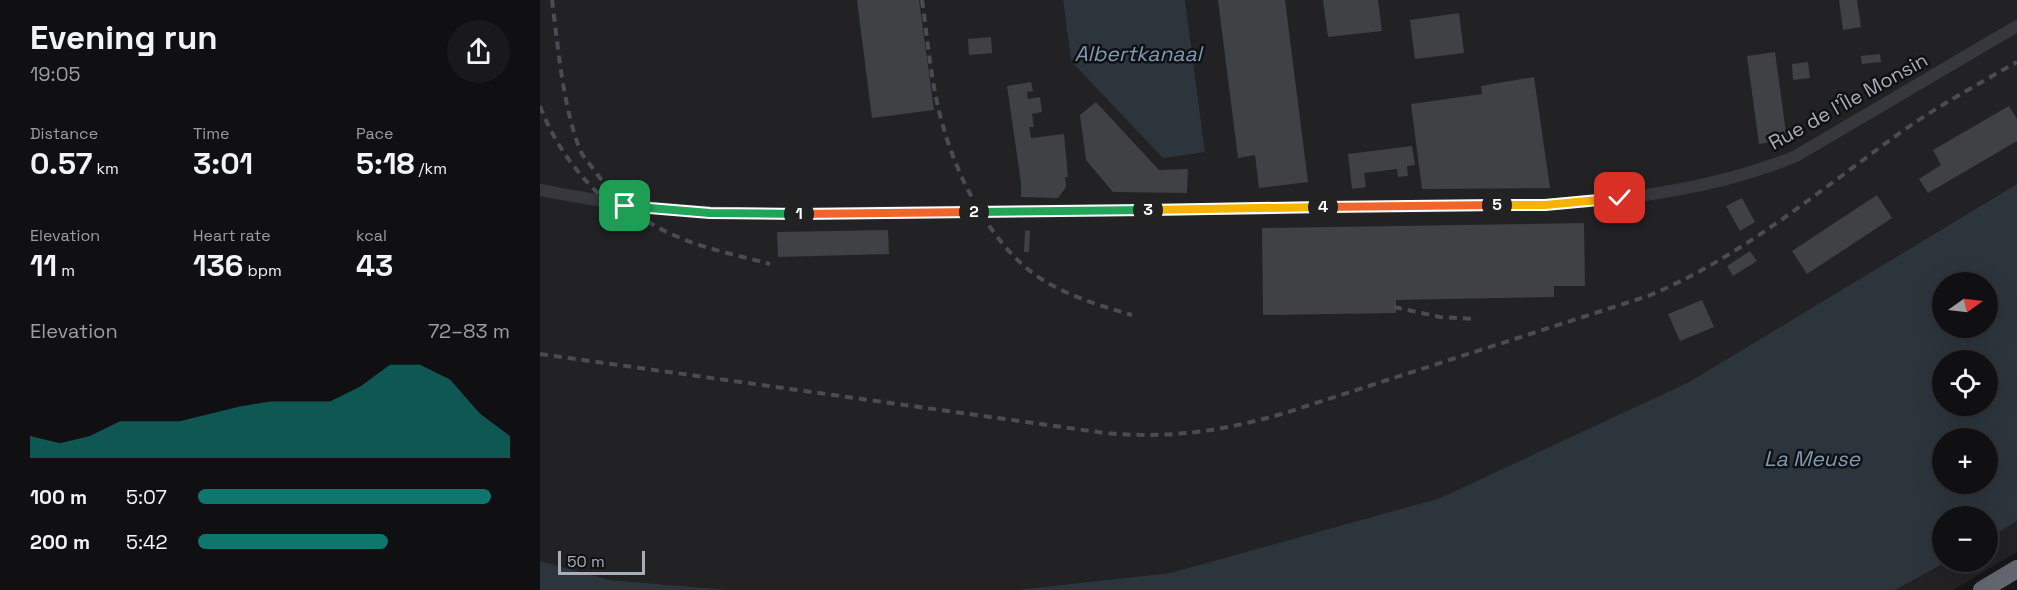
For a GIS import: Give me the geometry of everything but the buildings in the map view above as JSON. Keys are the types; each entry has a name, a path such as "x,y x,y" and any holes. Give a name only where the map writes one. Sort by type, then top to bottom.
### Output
{"highway":[{"path":"1982,590 2017,569"}],"street":[{"name":"Rue de l'Île Monsin","path":"540,190 625,206 679,211 763,214 1545,205 1620,198 1699,186 1763,169 1796,156 2017,26"}],"shaded area":[{"path":"540,0 1063,0 1071,62 1205,152 1185,0 2017,0 2017,184 1689,382 1440,498 1170,573 1015,590 729,590 610,580 540,561"},
{"path":"2017,521 2017,552 1998,563 1998,533"},
{"path":"1932,570 1932,572 1983,572 1953,590 1895,590"}],"water":[{"name":"Albertkanaal","path":"1063,0 1185,0 1205,152 1163,158 1071,61"},
{"name":"La Meuse","path":"2017,184 2017,521 1998,533 1998,506 1932,506 1932,570 1895,590 1015,590 1170,573 1440,498 1689,382"},
{"path":"540,561 610,580 729,590 540,590"}],"railway":[{"path":"552,0 562,77 575,135 582,154 603,182 633,211 669,233 704,246 770,264"},
{"path":"922,0 933,79 943,126 958,169 980,212 1009,251 1043,280 1075,296 1132,315"},
{"path":"540,354 1105,433 1174,434 1240,425 1285,413 1648,296 1681,281 1745,245 1923,117 2017,62"},
{"path":"540,106 556,140 578,172 604,199 634,222"},
{"path":"1394,307 1440,317 1477,319"}],"route":[{"path":"625,206 710,213 763,214 1545,205 1620,198"}]}
